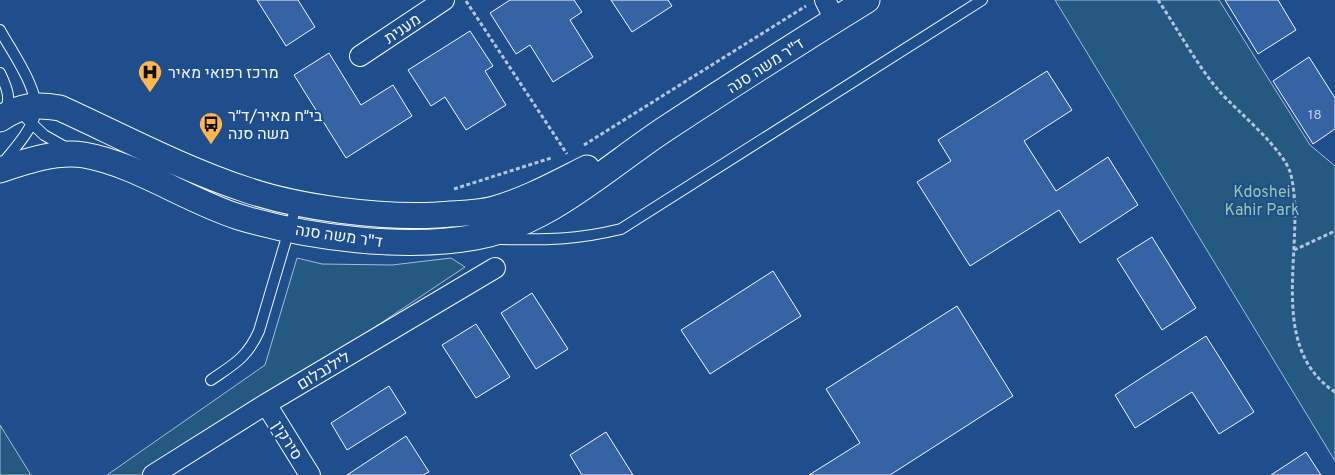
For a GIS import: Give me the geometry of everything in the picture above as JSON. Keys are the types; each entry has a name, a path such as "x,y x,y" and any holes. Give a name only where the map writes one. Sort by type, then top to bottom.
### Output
{"street":[{"name":"מענית","path":"360,56 444,0"},
{"name":"ד\"ר משה סנה","path":"0,169 58,155 82,155 121,167 239,217 290,228 374,242 414,244 475,237 506,229 568,196 663,130 822,8 867,0"},
{"name":"ד\"ר משה סנה","path":"16,113 60,108 199,172 247,190 298,202 376,214 419,216 492,209 528,197 572,158 663,130"},
{"name":"לילנבלום","path":"153,475 266,404 495,268"},
{"name":"סירקין","path":"266,404 310,475"}],"lane":[{"path":"475,237 554,241 621,229 982,0"},
{"path":"0,30 32,88 16,113 0,169"},
{"path":"0,73 16,113 61,146 82,155"},
{"path":"210,380 241,360 251,348 259,331 298,202"}],"path":[{"path":"449,190 531,165 572,158 465,0"},
{"path":"1158,0 1218,90 1276,150 1290,173 1294,199 1292,323 1305,361 1325,386 1335,392"},
{"path":"578,147 822,8"},
{"path":"1294,250 1335,231"}],"green space":[{"name":"Kdoshei Kahir Park","path":"1055,0 1219,0 1310,145 1335,166 1335,461"},
{"path":"297,258 322,264 392,265 451,258 465,267 153,475 107,475 265,365"},
{"path":"0,425 31,475 0,475"}],"building":[{"path":"257,0 298,0 315,27 286,46"},
{"path":"510,0 574,0 582,12 570,20 593,57 553,82 530,45 516,54 490,13"},
{"path":"611,0 668,0 672,6 632,32"},
{"path":"1225,0 1278,0 1296,30 1258,54"},
{"path":"470,31 493,66 485,71 506,105 466,130 445,97 431,106 408,70"},
{"path":"329,53 361,105 393,85 412,116 346,158 294,75"},
{"path":"1309,57 1335,98 1335,129 1313,144 1273,81"},
{"path":"1047,71 1072,110 1024,141 1056,191 1108,157 1138,205 1080,243 1059,210 970,266 917,182 951,161 938,140"},
{"path":"1152,237 1196,308 1162,330 1117,259"},
{"path":"773,271 801,316 710,374 681,330"},
{"path":"532,293 568,349 536,369 501,313"},
{"path":"957,306 1013,396 890,475 809,475 860,443 826,389"},
{"path":"476,324 510,377 476,398 442,345"},
{"path":"1206,336 1254,412 1219,434 1192,392 1135,428 1115,395"},
{"path":"389,386 406,413 347,450 331,423"},
{"path":"606,432 633,475 582,475 570,455"},
{"path":"406,436 429,472 423,475 347,475"},
{"path":"1306,452 1321,475 1271,475"}],"place":[{"name":"מרכז רפואי מאיר","path":"150,93"},
{"name":"בי״ח מאיר/ד״ר משה סנה","path":"211,145"}]}
